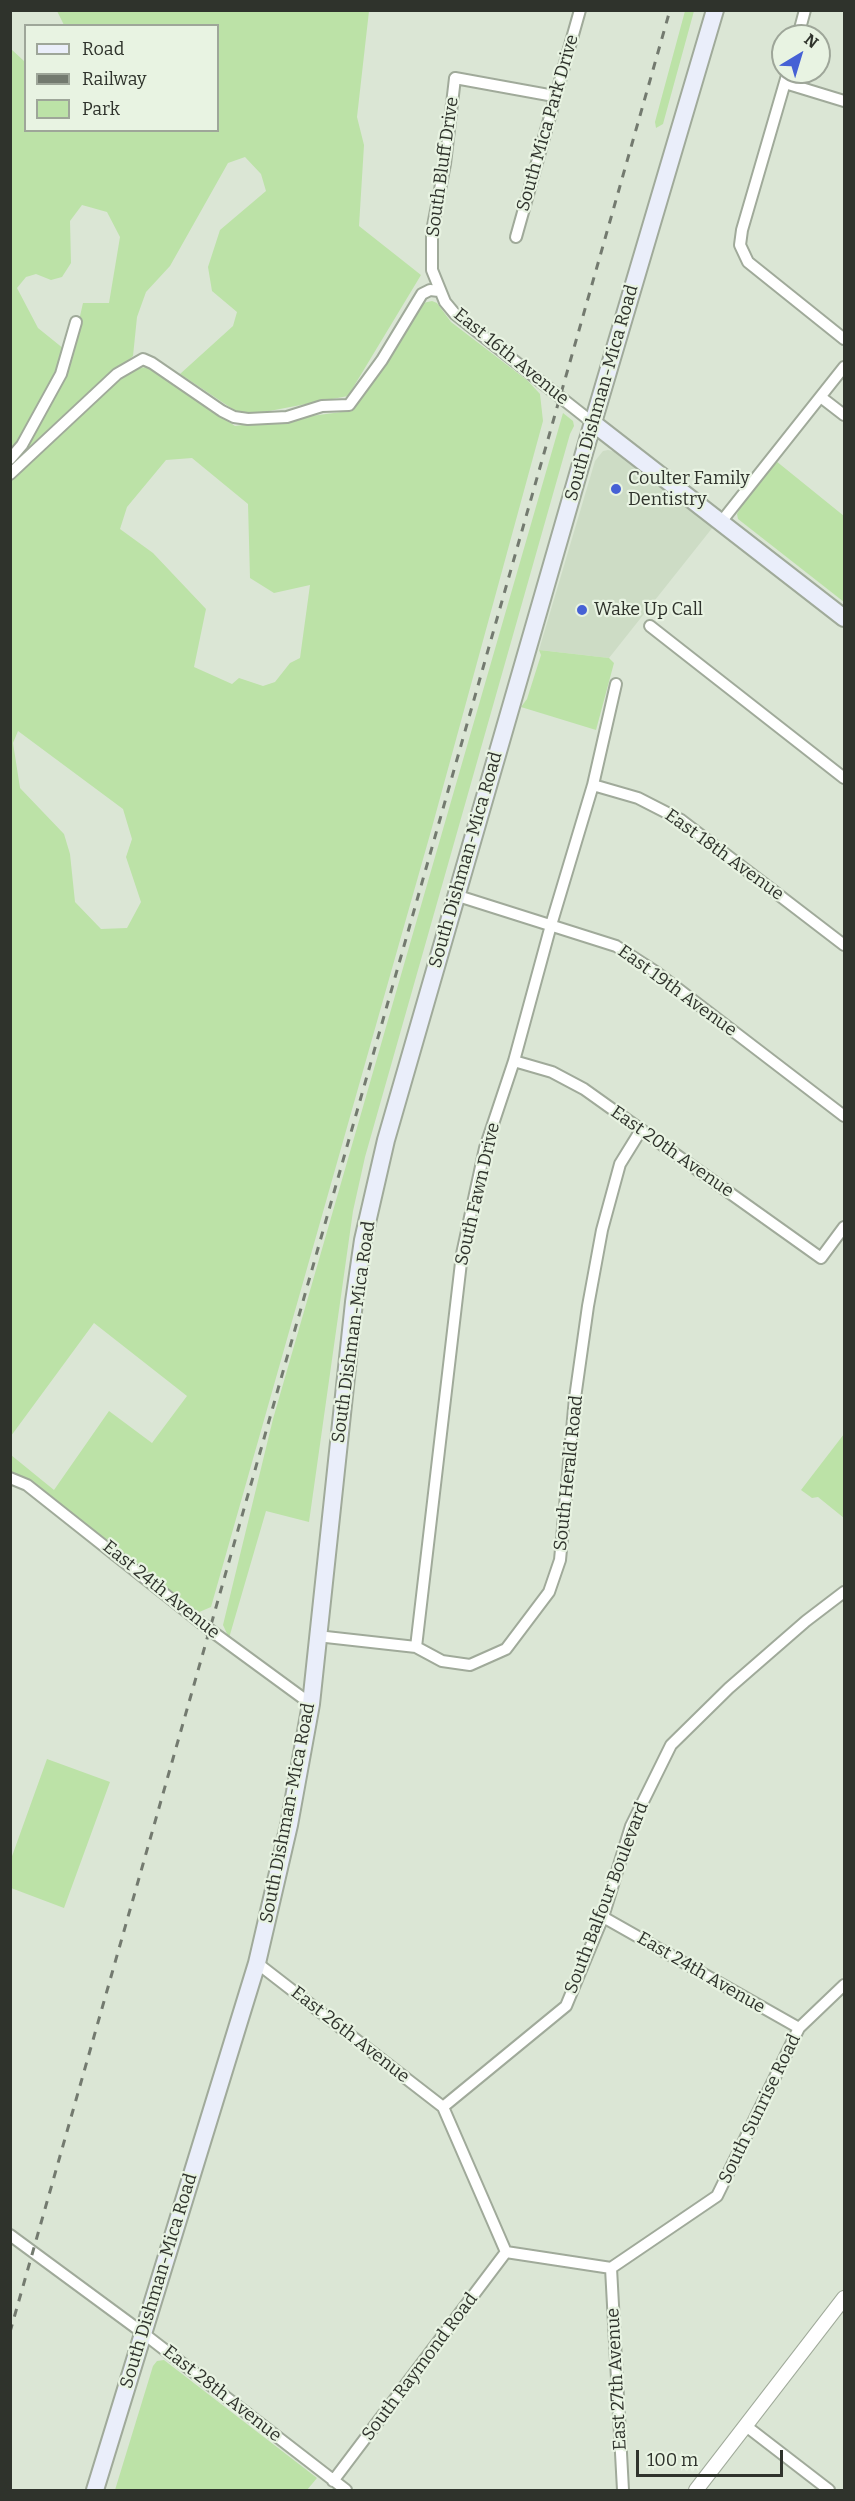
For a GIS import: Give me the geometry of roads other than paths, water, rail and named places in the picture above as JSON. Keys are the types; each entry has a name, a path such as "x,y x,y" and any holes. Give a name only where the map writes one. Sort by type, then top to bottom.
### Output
{"main road":[{"name":"South Dishman-Mica Road","path":"95,2490 257,1963 289,1825 311,1704 354,1302 363,1240 386,1140 455,895 715,10"},
{"name":"East 16th Avenue","path":"593,423 844,618"}],"street":[{"name":"South Mica Park Drive","path":"516,237 580,10"},
{"name":"South Bluff Drive","path":"439,291 432,270 432,231 445,164 455,78 554,96"},
{"path":"785,84 742,230 740,245 748,262 844,339"},
{"path":"802,84 844,101"},
{"path":"10,474 117,374 143,359 234,417 248,419 287,417 322,406 349,405 382,360 422,294 430,290 439,291"},
{"name":"East 16th Avenue","path":"439,291 455,314 593,423"},
{"path":"10,459 22,445 61,374 76,322"},
{"path":"720,522 822,398 844,367"},
{"path":"822,398 844,415"},
{"path":"650,626 844,778"},
{"name":"South Fawn Drive","path":"416,1647 462,1254 484,1148 514,1061 551,925 593,785 616,684"},
{"name":"East 18th Avenue","path":"593,785 638,798 681,820 844,945"},
{"name":"East 19th Avenue","path":"455,895 616,945 656,972 844,1116"},
{"name":"East 20th Avenue","path":"514,1061 552,1072 585,1089 821,1258 844,1227"},
{"name":"South Herald Road","path":"317,1636 416,1647 442,1661 470,1665 506,1650 549,1592 560,1560 575,1398 602,1230 620,1164 641,1130"},
{"name":"East 24th Avenue","path":"10,1478 27,1485 210,1630 311,1704"},
{"name":"South Balfour Boulevard","path":"443,2107 566,2006 603,1917 631,1826 671,1745 729,1688 806,1621 844,1592"},
{"name":"East 24th Avenue","path":"603,1917 799,2028"},
{"name":"East 26th Avenue","path":"257,1963 443,2107"},
{"name":"South Sunrise Road","path":"611,2268 717,2196 799,2028 844,1985"},
{"path":"443,2107 506,2252 611,2268"},
{"name":"East 28th Avenue","path":"10,2235 143,2333 346,2490"},
{"name":"South Raymond Road","path":"333,2481 506,2252"},
{"name":"East 27th Avenue","path":"611,2268 623,2490"},
{"path":"696,2490 840,2313 844,2298"},
{"path":"746,2426 828,2490"}],"railway":[{"path":"10,2332 670,10"}],"place":[{"name":"Coulter Family Dentistry","path":"616,489"},
{"name":"Wake Up Call","path":"582,610"}]}
